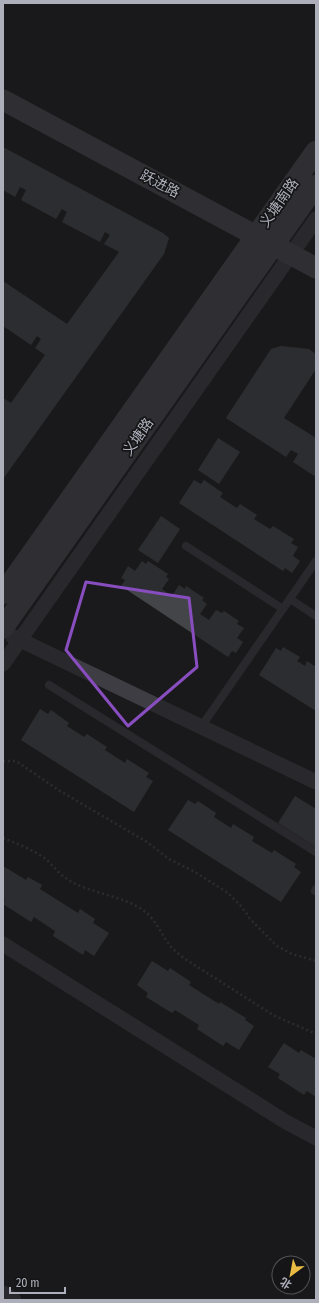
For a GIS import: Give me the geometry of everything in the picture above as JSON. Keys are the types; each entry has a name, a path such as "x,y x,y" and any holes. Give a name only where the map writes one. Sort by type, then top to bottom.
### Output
{"main road":[{"name":"跃进路","path":"3,100 316,268"},
{"name":"义塘南路","path":"274,245 316,151"},
{"name":"义塘南路","path":"274,245 316,185"},
{"name":"义塘路","path":"3,594 274,245"},
{"name":"义塘路","path":"3,628 274,245"}],"street":[{"path":"3,664 20,640 274,245 316,219"},
{"path":"3,632 316,782"},
{"path":"3,944 286,1122 316,1138"},
{"path":"3,1293 14,1300"}],"lane":[{"path":"186,546 283,609"},
{"path":"201,727 316,561"},
{"path":"290,599 316,616"},
{"path":"49,685 316,852"}],"path":[{"path":"3,761 16,761 60,791 147,842 169,859 195,872 228,894 277,946 292,954 316,961"},
{"path":"3,838 32,851 46,860 63,876 72,882 125,901 140,909 149,915 172,948 185,959 272,1015 316,1034"}],"highlighted area":[{"path":"86,582 189,598 197,667 128,726 66,650"}],"building":[{"path":"3,147 163,233 169,238 164,254 3,479 3,398 11,403 45,355 35,348 41,339 37,336 31,345 3,326 3,281 67,324 119,252 104,244 110,235 105,232 100,242 62,222 67,212 62,209 56,219 21,200 26,190 20,187 15,197 3,190"},
{"path":"281,346 309,349 316,354 316,369 284,418 316,438 316,477 293,462 298,454 291,450 286,457 226,418 271,349"},
{"path":"218,438 240,452 219,484 198,470"},
{"path":"194,480 201,484 204,480 223,493 220,497 237,508 240,504 257,515 254,519 270,529 273,526 294,539 291,543 298,547 293,556 300,561 292,573 285,568 283,571 179,503"},
{"path":"161,516 180,529 158,563 138,550"},
{"path":"142,561 146,564 148,561 168,574 166,577 169,579 162,589 172,596 179,585 185,589 186,586 204,598 202,600 207,604 200,614 209,620 216,610 222,613 224,611 239,621 237,624 244,628 237,638 243,642 236,653 232,651 228,657 121,586 125,580 121,578 128,566 135,571"},
{"path":"283,647 300,657 297,661 305,666 307,661 316,667 316,711 259,675 276,648 281,651"},
{"path":"40,709 48,714 51,710 69,723 67,726 84,737 87,734 107,747 105,750 125,763 127,759 149,773 146,777 153,781 134,812 21,740"},
{"path":"295,796 316,809 316,847 278,823"},
{"path":"188,800 195,804 198,801 216,813 214,817 231,828 233,824 254,837 252,841 272,853 274,850 296,864 294,867 301,872 281,902 168,830"},
{"path":"3,866 26,880 28,877 42,885 40,889 78,913 80,909 95,919 93,923 109,933 94,956 85,950 83,955 53,936 55,931 34,917 31,922 3,904 5,899 3,898"},
{"path":"152,961 168,971 170,968 191,982 189,985 219,1004 220,1002 246,1018 245,1020 254,1026 239,1050 226,1042 223,1046 197,1029 199,1025 175,1010 172,1013 146,997 148,993 137,985"},
{"path":"284,1043 299,1053 301,1050 316,1059 316,1097 307,1091 304,1095 278,1078 280,1074 268,1067"}]}
